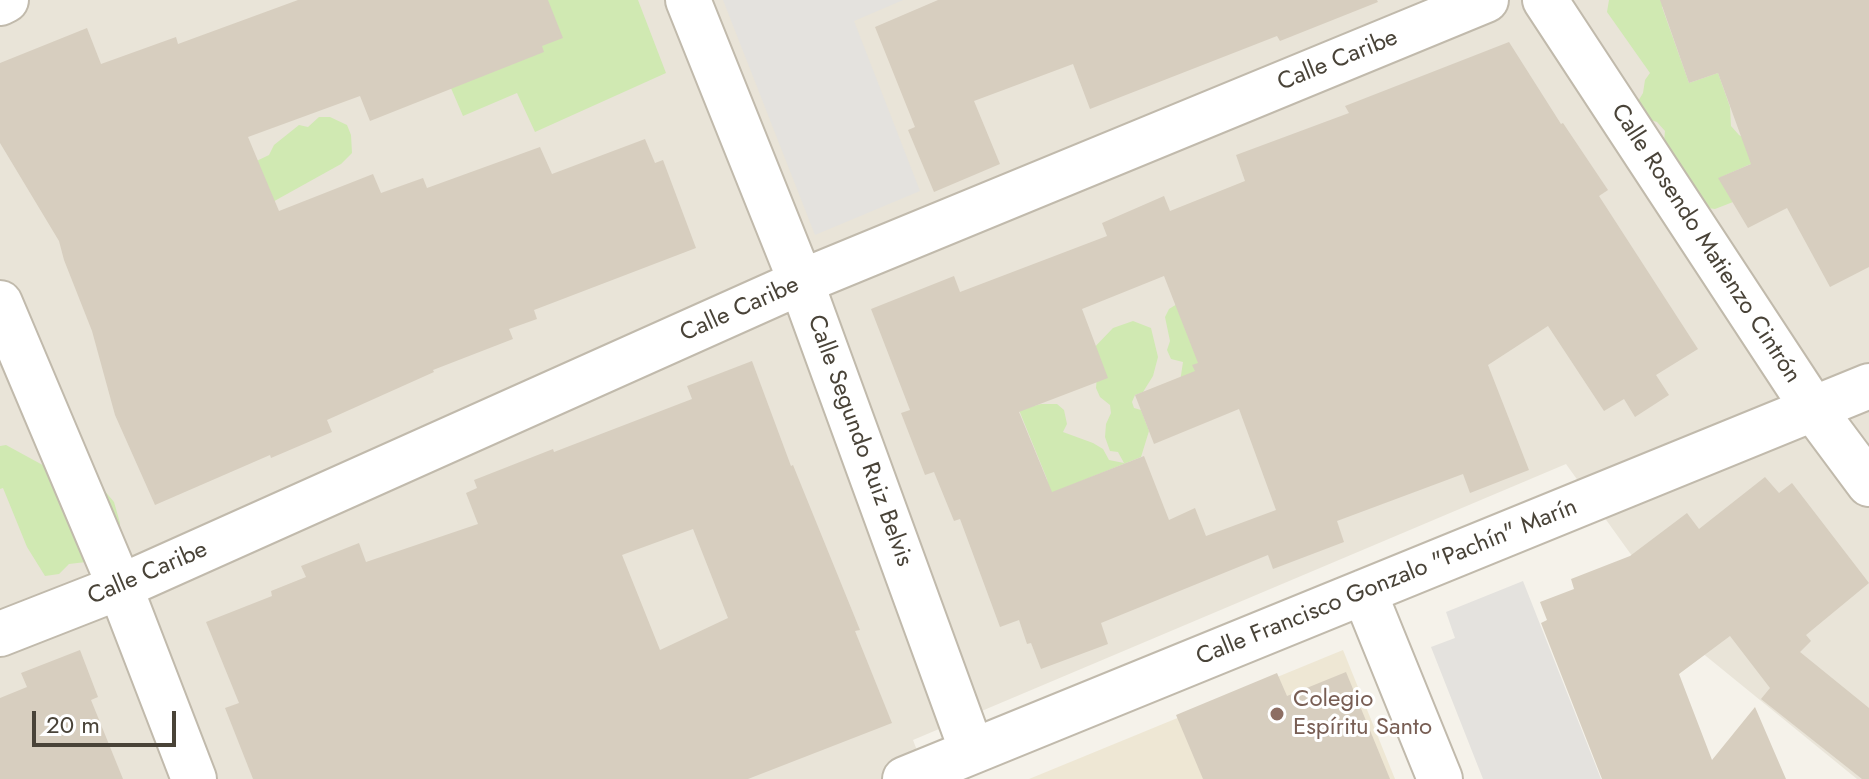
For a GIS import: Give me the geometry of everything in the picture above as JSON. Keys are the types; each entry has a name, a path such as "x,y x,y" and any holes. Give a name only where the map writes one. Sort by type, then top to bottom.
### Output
{"street":[{"path":"0,3 6,0"},
{"name":"Calle Segundo Ruiz Belvis","path":"688,0 801,282 972,751"},
{"name":"Calle Caribe","path":"0,634 120,587 801,282 1486,0"},
{"name":"Calle Rosendo Matienzo Cintrón","path":"1545,0 1814,410 1869,484"},
{"path":"0,303 120,587 194,779"},
{"name":"Calle Francisco Gonzalo \"Pachín\" Marín","path":"905,779 1869,386"},
{"path":"1364,592 1440,779"}],"shaded area":[{"path":"0,0 1869,0 1869,779 1857,779 1701,652 1566,464 913,740 928,779 0,779"},
{"path":"723,0 903,0 854,21 920,191 815,235"},
{"path":"1523,581 1601,779 1483,779 1431,647 1455,638 1446,612"},
{"name":"Colegio Espíritu Santo","path":"1343,650 1395,779 1029,779"}],"green space":[{"path":"413,0 638,0 666,73 535,132 517,93 463,116"},
{"path":"1609,0 1675,0 1662,7 1689,83 1718,73 1730,107 1731,126 1739,135 1773,154 1719,178 1733,202 1715,209 1702,207 1662,162 1665,131 1657,122 1641,117 1637,103 1650,73 1607,12"},
{"path":"319,117 330,117 347,125 352,153 341,164 269,204 242,168 269,155 274,145 299,125 308,127"},
{"path":"1182,301 1216,305 1197,375 1180,382 1183,362 1171,359 1167,350 1170,341 1165,317 1169,309"},
{"path":"1133,321 1151,328 1158,357 1153,376 1132,402 1134,408 1141,410 1149,431 1141,457 1049,494 1047,479 1019,410 1041,404 1057,404 1064,410 1067,424 1063,432 1103,449 1109,460 1124,463 1118,452 1110,451 1105,437 1110,405 1100,397 1096,388 1097,376 1090,352 1113,328"},
{"path":"6,445 50,469 98,483 114,502 120,523 119,541 86,562 69,564 59,574 45,576 27,547 3,488 0,489 0,446"}],"building":[{"path":"298,0 548,0 563,38 542,46 544,52 370,121 360,96 248,137 279,211 373,174 381,193 423,178 427,188 540,147 552,174 645,139 655,163 663,160 696,248 534,310 537,319 509,329 513,339 433,370 327,420 332,432 155,505 115,415 92,331 59,241 0,143 0,63 87,28 101,64 176,37 178,44"},
{"path":"938,0 1378,2 1280,41 1277,36 1090,109 1073,64 974,101 1000,164 934,192 908,130 915,127 875,27"},
{"path":"1660,0 1869,0 1869,267 1830,287 1787,208 1748,228 1718,178 1751,164 1718,73 1689,83"},
{"path":"1509,42 1608,190 1599,196 1698,349 1656,375 1669,395 1635,417 1624,399 1604,411 1548,326 1488,365 1529,470 1470,493 1463,474 1337,521 1344,542 1273,569 1268,555 1101,623 1108,644 1041,669 1031,643 1027,644 1019,620 1000,627 960,519 954,521 934,472 925,475 901,413 910,410 871,309 954,276 960,292 1107,236 1102,223 1164,196 1170,211 1245,181 1236,155 1349,113 1345,106","holes":["1164,276 1198,363 1192,365 1195,371 1135,395 1154,444 1239,409 1276,510 1206,536 1195,508 1169,520 1144,456 1052,492 1019,412 1108,378 1082,309"]},
{"path":"752,361 791,466 860,630 855,631 892,723 748,779 253,779 225,708 239,703 206,622 272,596 271,591 306,577 301,566 359,543 366,562 478,524 466,493 477,488 474,480 692,399 687,386","holes":["693,529 728,618 660,650 622,555"]},
{"path":"1765,477 1779,493 1792,483 1869,583 1806,635 1811,641 1800,652 1869,708 1869,779 1862,779 1761,699 1770,688 1730,636 1679,674 1712,760 1755,707 1786,779 1602,779 1541,623 1547,620 1540,602 1574,589 1571,579 1630,556 1687,513 1699,529"},
{"path":"80,650 98,697 91,700 123,779 0,779 0,698 27,687 21,673"},
{"name":"Colegio Espíritu Santo","path":"1346,672 1390,779 1203,779 1176,715 1277,673 1287,696"}],"place":[{"name":"Colegio Espíritu Santo","path":"1277,714"}]}
